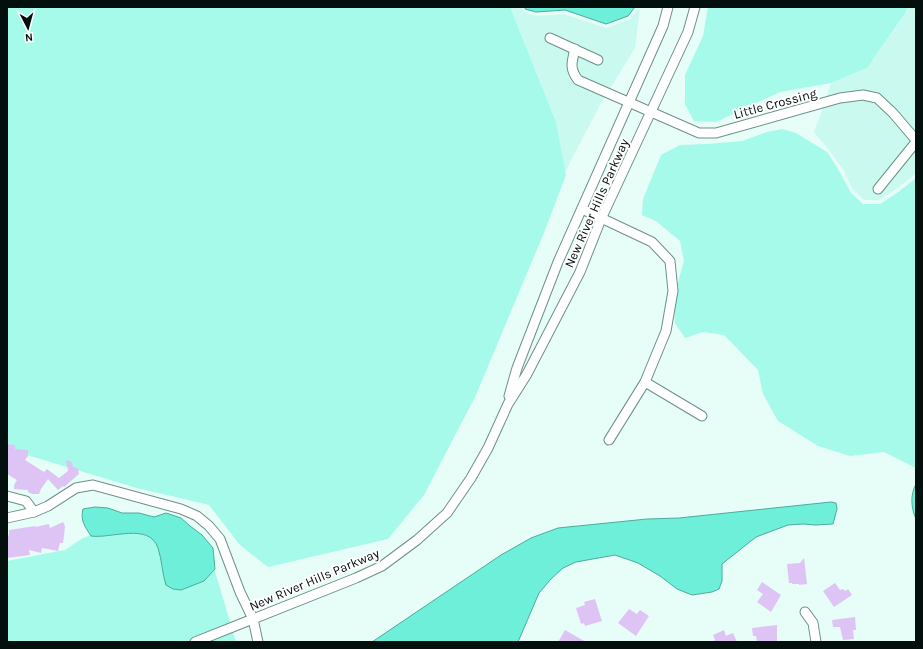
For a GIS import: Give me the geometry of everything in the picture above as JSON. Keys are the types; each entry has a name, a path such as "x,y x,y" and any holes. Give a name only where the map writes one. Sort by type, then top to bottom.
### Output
{"street":[{"name":"New River Hills Parkway","path":"508,404 517,368 538,311 558,262 663,26 668,7"},
{"name":"New River Hills Parkway","path":"195,642 382,566 417,540 448,513 472,478 488,448 508,404 527,374 580,272 602,219 688,32 695,7"},
{"path":"550,38 598,60"},
{"name":"Little Crossing","path":"575,49 571,64 572,73 578,80 629,101 699,133 716,133 840,98 862,95 877,98 893,113 916,141"},
{"path":"878,189 916,141"},
{"path":"582,209 652,242 670,261 673,291 666,331 645,382 609,440"},
{"path":"645,382 702,416"},
{"path":"7,518 34,512 48,506 76,488 94,485 181,509 197,516 209,526 220,539 252,619 258,642"},
{"path":"7,496 26,501 34,512"},
{"path":"805,612 813,623 816,642"}],"shaded area":[{"path":"7,7 510,7 556,122 566,175 543,235 476,395 424,495 388,539 268,567 240,545 209,505 137,488 7,449"},
{"path":"510,7 521,7 524,12 536,16 564,14 606,28 630,19 640,7 635,48 601,103 565,172 556,122"},
{"path":"525,7 635,7 628,16 606,24 565,10 536,12 525,9"},
{"path":"708,7 908,7 867,68 831,83 780,92 716,122 694,121 685,104 685,75 703,36"},
{"path":"908,7 916,7 916,133 896,110 877,94 862,91 826,98 831,83 867,68"},
{"path":"863,99 875,102 891,116 912,141 873,190 878,195 916,149 916,173 895,190 879,200 864,200 854,191 845,172 814,132 823,108"},
{"path":"782,129 796,133 827,152 851,193 863,204 880,204 916,178 916,468 884,452 850,456 818,446 778,421 763,394 758,370 724,335 703,332 685,338 675,323 673,300 684,261 680,241 656,221 642,215 643,199 661,155 680,145 742,141 767,132"},
{"path":"916,484 916,519 912,502"},
{"path":"831,502 836,503 837,509 833,524 788,525 756,537 722,564 722,581 719,589 712,592 692,595 677,589 660,576 638,563 615,555 576,562 563,568 539,593 518,642 372,642 501,555 531,538 558,528 647,519 679,518"},
{"path":"95,507 108,508 122,513 139,513 154,517 166,513 181,518 202,535 213,548 215,569 204,581 181,590 173,589 166,585 158,548 153,540 147,536 129,533 91,536 84,523 82,513 83,509"},
{"path":"129,528 214,568 236,642 7,642 7,561 65,550 83,538 105,530"}],"building":[{"path":"7,444 15,445 15,449 28,450 28,456 25,460 44,472 47,469 59,478 68,471 66,460 72,462 73,467 78,468 79,474 64,487 63,486 58,490 48,479 39,494 32,494 28,492 28,490 14,489 14,485 17,480 7,474"},
{"path":"63,522 65,526 63,543 60,543 58,551 42,548 41,553 29,550 30,555 7,558 7,540 9,530 49,524 50,528"},
{"path":"804,558 807,584 799,585 789,583 787,564 800,563"},
{"path":"762,582 781,595 771,612 757,602 763,594 757,590"},
{"path":"835,583 840,590 843,589 845,591 848,589 852,595 834,607 823,591"},
{"path":"595,599 602,621 585,626 584,623 581,624 576,608 585,605 584,602"},
{"path":"629,609 637,614 640,610 649,616 636,636 618,623"},
{"path":"855,617 856,630 853,630 854,639 843,640 840,627 833,627 832,620"},
{"path":"777,625 777,642 757,642 756,636 753,636 752,628"},
{"path":"565,630 586,642 558,642"},
{"path":"724,630 726,636 733,633 737,642 711,642 715,640 713,635"}]}
